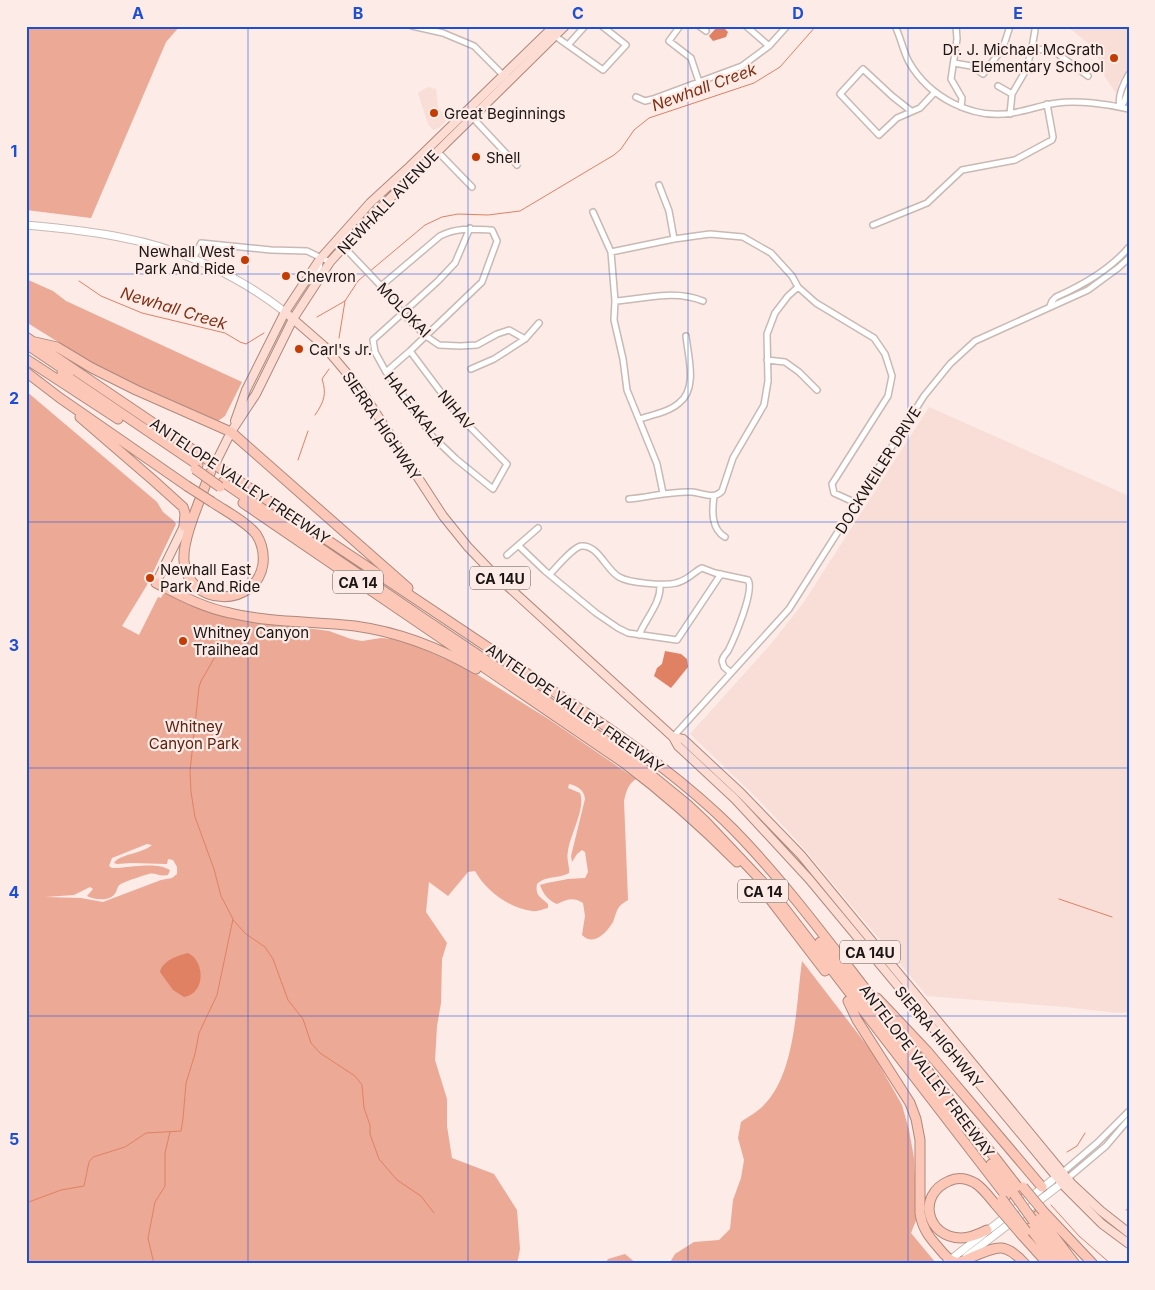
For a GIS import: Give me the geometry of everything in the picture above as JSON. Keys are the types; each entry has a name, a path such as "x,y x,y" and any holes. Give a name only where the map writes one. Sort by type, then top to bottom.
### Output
{"highway":[{"name":"ANTELOPE VALLEY FREEWAY","path":"26,337 31,343 224,480 437,613 640,762 688,792 732,828 769,867 1012,1180 1010,1195"},
{"path":"31,343 57,347 92,368 136,390 231,432 437,613"},
{"path":"26,350 199,463"},
{"name":"ANTELOPE VALLEY FREEWAY","path":"26,359 199,463 224,480 300,543 604,748 640,762 757,883 848,1001 1032,1223 1075,1264"},
{"path":"26,372 60,398 187,486 212,502 250,528 259,540 263,553 262,567 252,585 240,594 227,597 207,594 195,586 187,574 184,560 187,538 210,473"},
{"path":"60,398 71,410 183,507 185,513 184,526"},
{"path":"224,480 423,618 640,762"},
{"path":"156,583 194,602 231,614 354,626 400,636 437,649 484,673 496,676"},
{"path":"688,792 730,834 787,898 1010,1195"},
{"path":"669,793 706,822 772,892 1066,1264"},
{"path":"866,991 880,1000 927,1051 1042,1187"},
{"path":"848,1001 857,1020 910,1102 918,1126 920,1140 919,1203 922,1222 928,1236 953,1262 1001,1248 1014,1252 1025,1264"},
{"path":"987,1230 969,1238 955,1238 940,1232 931,1220 929,1205 934,1191 950,1180 962,1179 980,1187 1010,1195"},
{"path":"1032,1223 1057,1264"},
{"path":"1032,1223 1093,1264"},
{"name":"ANTELOPE VALLEY FREEWAY","path":"1032,1223 1049,1264"}],"main road":[{"name":"NEWHALL AVENUE","path":"156,583 231,432 256,394 293,319 330,262 343,246 437,151 438,145 460,123 475,102 554,26"},
{"name":"NEWHALL AVENUE","path":"231,432 240,403 285,312 320,259 370,203 460,123 472,117 565,26"},
{"path":"485,103 489,95 502,82 503,75"},
{"name":"SIERRA HIGHWAY","path":"26,224 125,238 156,246 193,259 257,292 285,312 324,346 361,390 443,516 468,547 492,572 673,737 678,746 735,799 809,879 1102,1224 1129,1244"},
{"name":"SIERRA HIGHWAY","path":"673,737 683,739 732,784 800,855 1062,1178 1129,1233"},
{"path":"953,1262 987,1230 1042,1187 1062,1178"},
{"path":"953,1262 1062,1178"}],"street":[{"path":"412,26 444,33 474,46 503,75"},
{"path":"568,45 585,26"},
{"path":"555,36 603,70 626,45 602,26"},
{"path":"680,26 669,41 691,58 699,82"},
{"path":"699,26 706,31"},
{"path":"746,26 769,46"},
{"path":"896,26 909,61 924,81 935,92 961,107 984,113 1010,114 1046,104 1071,102 1129,109"},
{"path":"956,26 957,39 951,79 962,98 961,107"},
{"path":"954,63 970,66 983,74 1003,48 1010,26"},
{"path":"636,97 645,101 653,99 742,66 769,46 784,27"},
{"path":"1010,114 1012,94 1026,70 1032,48 1034,30"},
{"path":"518,72 520,64 542,42 547,33"},
{"path":"1032,48 1056,52 1088,76"},
{"path":"911,111 863,69 840,94 879,135 897,118 920,108 935,92"},
{"path":"1120,107 1118,102 1119,96 1129,74"},
{"path":"998,86 1012,94"},
{"path":"1120,107 1129,88"},
{"path":"873,225 927,203 962,170 1015,160 1052,140 1046,104"},
{"path":"472,117 517,165"},
{"path":"437,151 472,187"},
{"path":"658,185 669,211 674,239"},
{"path":"343,246 344,237 365,214 370,203"},
{"path":"593,212 611,252 615,301 614,320 623,359 627,390 657,464 663,493"},
{"path":"381,286 440,236 449,231 470,228 492,230 496,241 482,282 386,372"},
{"path":"402,313 455,263 470,228"},
{"path":"611,252 674,239 710,234 743,237 771,252 792,276 798,287 816,303 874,338 885,354 892,376 888,396 832,484 834,492 856,504"},
{"path":"193,259 201,243 307,252 330,262"},
{"name":"MOLOKAI","path":"343,246 381,286 402,313 426,336 439,345 477,345 496,334 509,330 526,339"},
{"path":"1050,306 1056,297 1091,279 1116,261 1129,247"},
{"name":"DOCKWEILER DRIVE","path":"673,737 789,609 924,396 950,364 975,341 1091,288 1129,258"},
{"path":"314,285 314,276 321,266 320,259"},
{"path":"629,498 648,497 678,491 719,495 733,458 764,405 768,381 767,334 775,312 798,287"},
{"path":"615,301 662,295 693,297 702,301"},
{"name":"HALEAKALA","path":"402,313 373,340 375,352 386,372 432,436 456,459 493,489"},
{"path":"471,369 526,339 539,323"},
{"path":"639,419 674,406 681,402 685,396 690,380 686,336"},
{"name":"NIHAV","path":"410,351 458,415 507,464 493,489"},
{"path":"767,360 785,362 799,372 817,390"},
{"path":"714,496 715,528 718,534 725,537"},
{"path":"507,555 538,528"},
{"path":"519,546 533,561 596,614 628,633 639,635 677,640 680,638 721,574"},
{"path":"550,574 575,548 587,546 593,549 618,577 627,580 673,584 686,580 700,568 748,580 750,590 736,631 722,661 724,667 731,673"},
{"path":"639,635 644,622 658,600 660,584"},
{"path":"1062,1178 1129,1111"},
{"path":"1062,1178 1106,1146 1129,1119"}],"shaded area":[{"name":"Dr. J. Michael McGrath Elementary School","path":"1067,26 1129,26 1129,67 1119,83 1116,93 1105,77 1095,49"},
{"path":"717,27 724,28 728,32 726,37 713,41 709,36"},
{"name":"Great Beginnings","path":"428,87 436,89 438,108 448,119 439,128 433,130 428,124 418,93"},
{"path":"929,407 1129,496 1129,1012 1118,1013 927,996 799,843 758,799 690,734 771,644 804,602"},
{"path":"665,651 681,654 687,659 688,667 671,688 654,676 657,668 662,664"},
{"path":"188,953 198,963 201,976 196,990 184,997 173,990 160,972 164,964 175,957"}],"green space":[{"path":"26,26 180,26 166,42 91,218 26,210"},
{"path":"26,279 53,291 66,301 242,382 225,416 218,421 103,370 26,322"},
{"name":"Whitney Canyon Park","path":"26,391 157,502 163,512 176,524 147,585 122,626 139,635 158,597 161,598 166,593 207,611 230,618 329,631 362,641 381,638 392,639 416,646 470,670 550,720 636,779 629,786 624,801 628,900 619,907 613,922 607,930 596,939 587,938 582,935 585,916 583,903 570,899 557,904 547,897 540,885 568,879 585,878 588,872 585,852 582,850 572,862 571,856 585,799 578,787 569,784 568,788 580,793 581,799 581,806 567,857 569,873 544,879 537,884 537,893 548,904 548,908 532,911 507,902 492,892 475,871 468,872 448,896 429,882 426,912 447,943 442,959 441,1003 437,1026 435,1060 447,1099 447,1126 452,1158 494,1174 517,1210 520,1249 517,1264 26,1264 26,896 28,896 26,894","holes":["147,844 152,845 121,858 114,863 167,864 168,859 173,860 177,867 177,874 172,878 161,880 103,902 81,898 45,897 74,895 90,887 93,889 87,896 106,899 114,895 120,885 129,881 151,874 168,875 170,870 164,867 112,868 109,866 112,858"]},
{"path":"802,961 872,1052 902,1105 914,1158 917,1218 911,1233 935,1262 933,1264 669,1264 675,1254 694,1242 719,1240 730,1229 733,1200 741,1178 744,1160 738,1138 741,1122 763,1106 774,1092 782,1076 793,1038"},
{"path":"625,1254 637,1264 605,1264 608,1259"}],"waterway":[{"name":"Newhall Creek","path":"369,272 425,225 442,217 458,214 488,215 520,211 614,155 621,149 634,130 649,118 754,83 780,67 816,26"},
{"name":"Newhall Creek","path":"317,317 345,301 358,281 366,274"},
{"name":"Newhall Creek","path":"79,281 101,296 142,313 225,333 246,344 264,333"},
{"path":"339,338 345,301"},
{"path":"315,415 324,398 322,379 329,369"},
{"path":"298,460 308,431"},
{"path":"26,1203 61,1190 84,1186 89,1162 93,1157 125,1147 146,1133 181,1131 186,1083 199,1033 217,995 233,919 221,896 214,869 195,817 190,771 199,687 230,631"},
{"path":"1059,899 1112,917"},
{"path":"233,920 246,934 265,947 273,959 288,1000 303,1019 311,1043 320,1053 355,1076 362,1085 364,1108 370,1125 370,1134 379,1159 397,1180 421,1196 434,1213"},
{"path":"154,1264 148,1238 155,1202 165,1186 165,1153 170,1132"},
{"path":"1067,1152 1077,1146 1085,1133"},
{"path":"1051,1205 1079,1236 1111,1264"}],"place":[{"name":"Dr. J. Michael McGrath Elementary School","path":"1114,58"},
{"name":"Great Beginnings","path":"434,113"},
{"name":"Shell","path":"476,157"},
{"name":"Newhall West Park And Ride","path":"245,260"},
{"name":"Chevron","path":"286,276"},
{"name":"Carl's Jr.","path":"299,349"},
{"name":"Newhall East Park And Ride","path":"150,578"},
{"name":"Whitney Canyon Trailhead","path":"183,641"}]}
